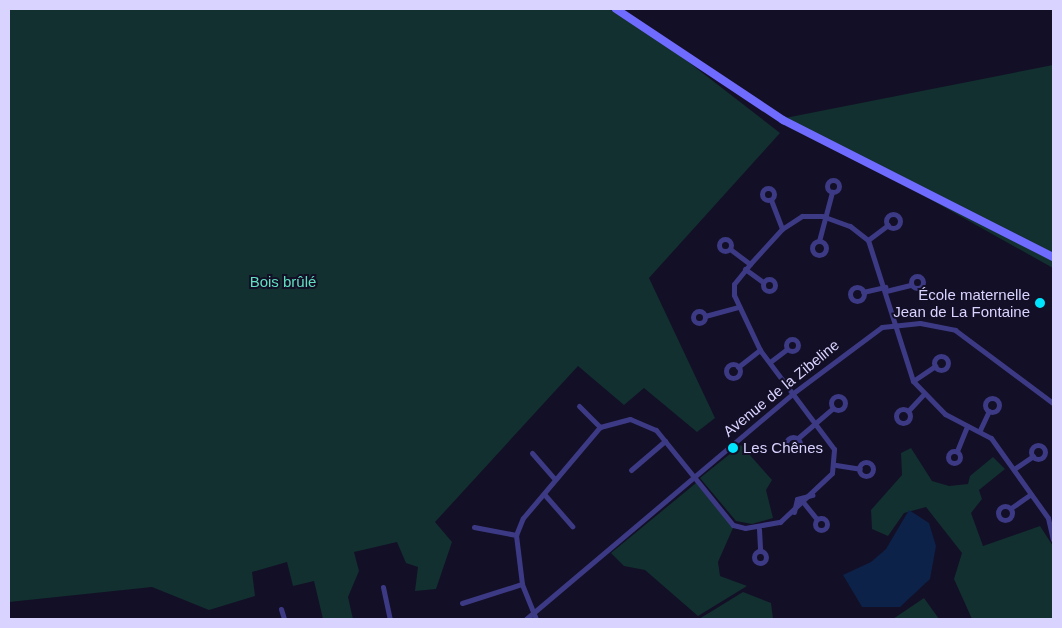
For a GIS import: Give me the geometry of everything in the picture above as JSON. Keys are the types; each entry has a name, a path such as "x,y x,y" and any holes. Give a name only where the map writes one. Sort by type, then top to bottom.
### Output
{"main road":[{"path":"616,9 784,120 1053,257"}],"street":[{"path":"819,241 822,216 832,192"},
{"path":"770,200 782,229"},
{"path":"536,619 522,584 516,535 555,479 600,427 630,419 646,423 665,441 733,525 759,529 794,512 812,495 836,465 834,449 814,425 760,350 738,307 734,284 745,269 782,229 802,216 822,216 850,226 868,240 886,289 894,324 913,381 923,395 967,426 980,430 1014,469 1032,494 1048,518 1053,539"},
{"path":"868,240 888,225"},
{"path":"730,249 750,264"},
{"path":"745,269 763,282"},
{"path":"863,292 910,285"},
{"path":"705,316 738,307"},
{"name":"Avenue de la Zibeline","path":"526,619 792,394 860,340 894,324 920,323 955,330 1053,403"},
{"path":"770,362 787,349"},
{"path":"738,367 760,350"},
{"path":"913,381 935,366"},
{"path":"908,411 923,395"},
{"path":"579,406 600,427"},
{"path":"798,438 833,408"},
{"path":"980,430 989,411"},
{"path":"957,451 967,426"},
{"path":"631,470 665,441"},
{"path":"532,453 555,479"},
{"path":"1014,469 1033,456"},
{"path":"836,465 860,469"},
{"path":"544,494 572,526"},
{"path":"1011,508 1032,494"},
{"path":"794,512 796,499 812,495"},
{"path":"803,502 817,519"},
{"path":"474,527 516,535"},
{"path":"759,529 760,551"},
{"path":"462,603 522,584"},
{"path":"383,588 390,619"},
{"path":"281,609 284,619"}],"green space":[{"name":"Bois brûlé","path":"9,9 620,9 780,133 649,278 715,418 697,432 644,388 624,405 578,366 435,522 452,542 436,589 415,591 418,567 406,563 397,542 354,552 359,571 348,597 353,619 323,619 314,581 293,586 287,562 252,572 255,596 209,610 152,587 9,602"},
{"path":"1053,65 1053,268 785,118"},
{"path":"741,445 772,480 766,490 773,518 752,524 736,521 700,478"},
{"path":"911,448 932,481 949,486 968,484 970,476 993,457 1005,469 979,490 982,499 971,513 983,546 1040,526 1053,546 1053,619 972,619 954,579 962,553 926,507 904,513 888,536 872,529 871,510 902,475 901,453"},
{"path":"696,483 733,528 718,562 720,576 747,586 698,616 645,570 624,566 611,553"},
{"path":"743,592 771,603 773,619 699,619"},
{"path":"924,598 939,619 893,619"}],"water":[{"path":"909,510 929,523 936,546 930,579 900,607 862,607 843,575 871,562 886,549"}],"place":[{"name":"École maternelle Jean de La Fontaine","path":"1040,303"},
{"name":"Les Chênes","path":"733,448"}]}
